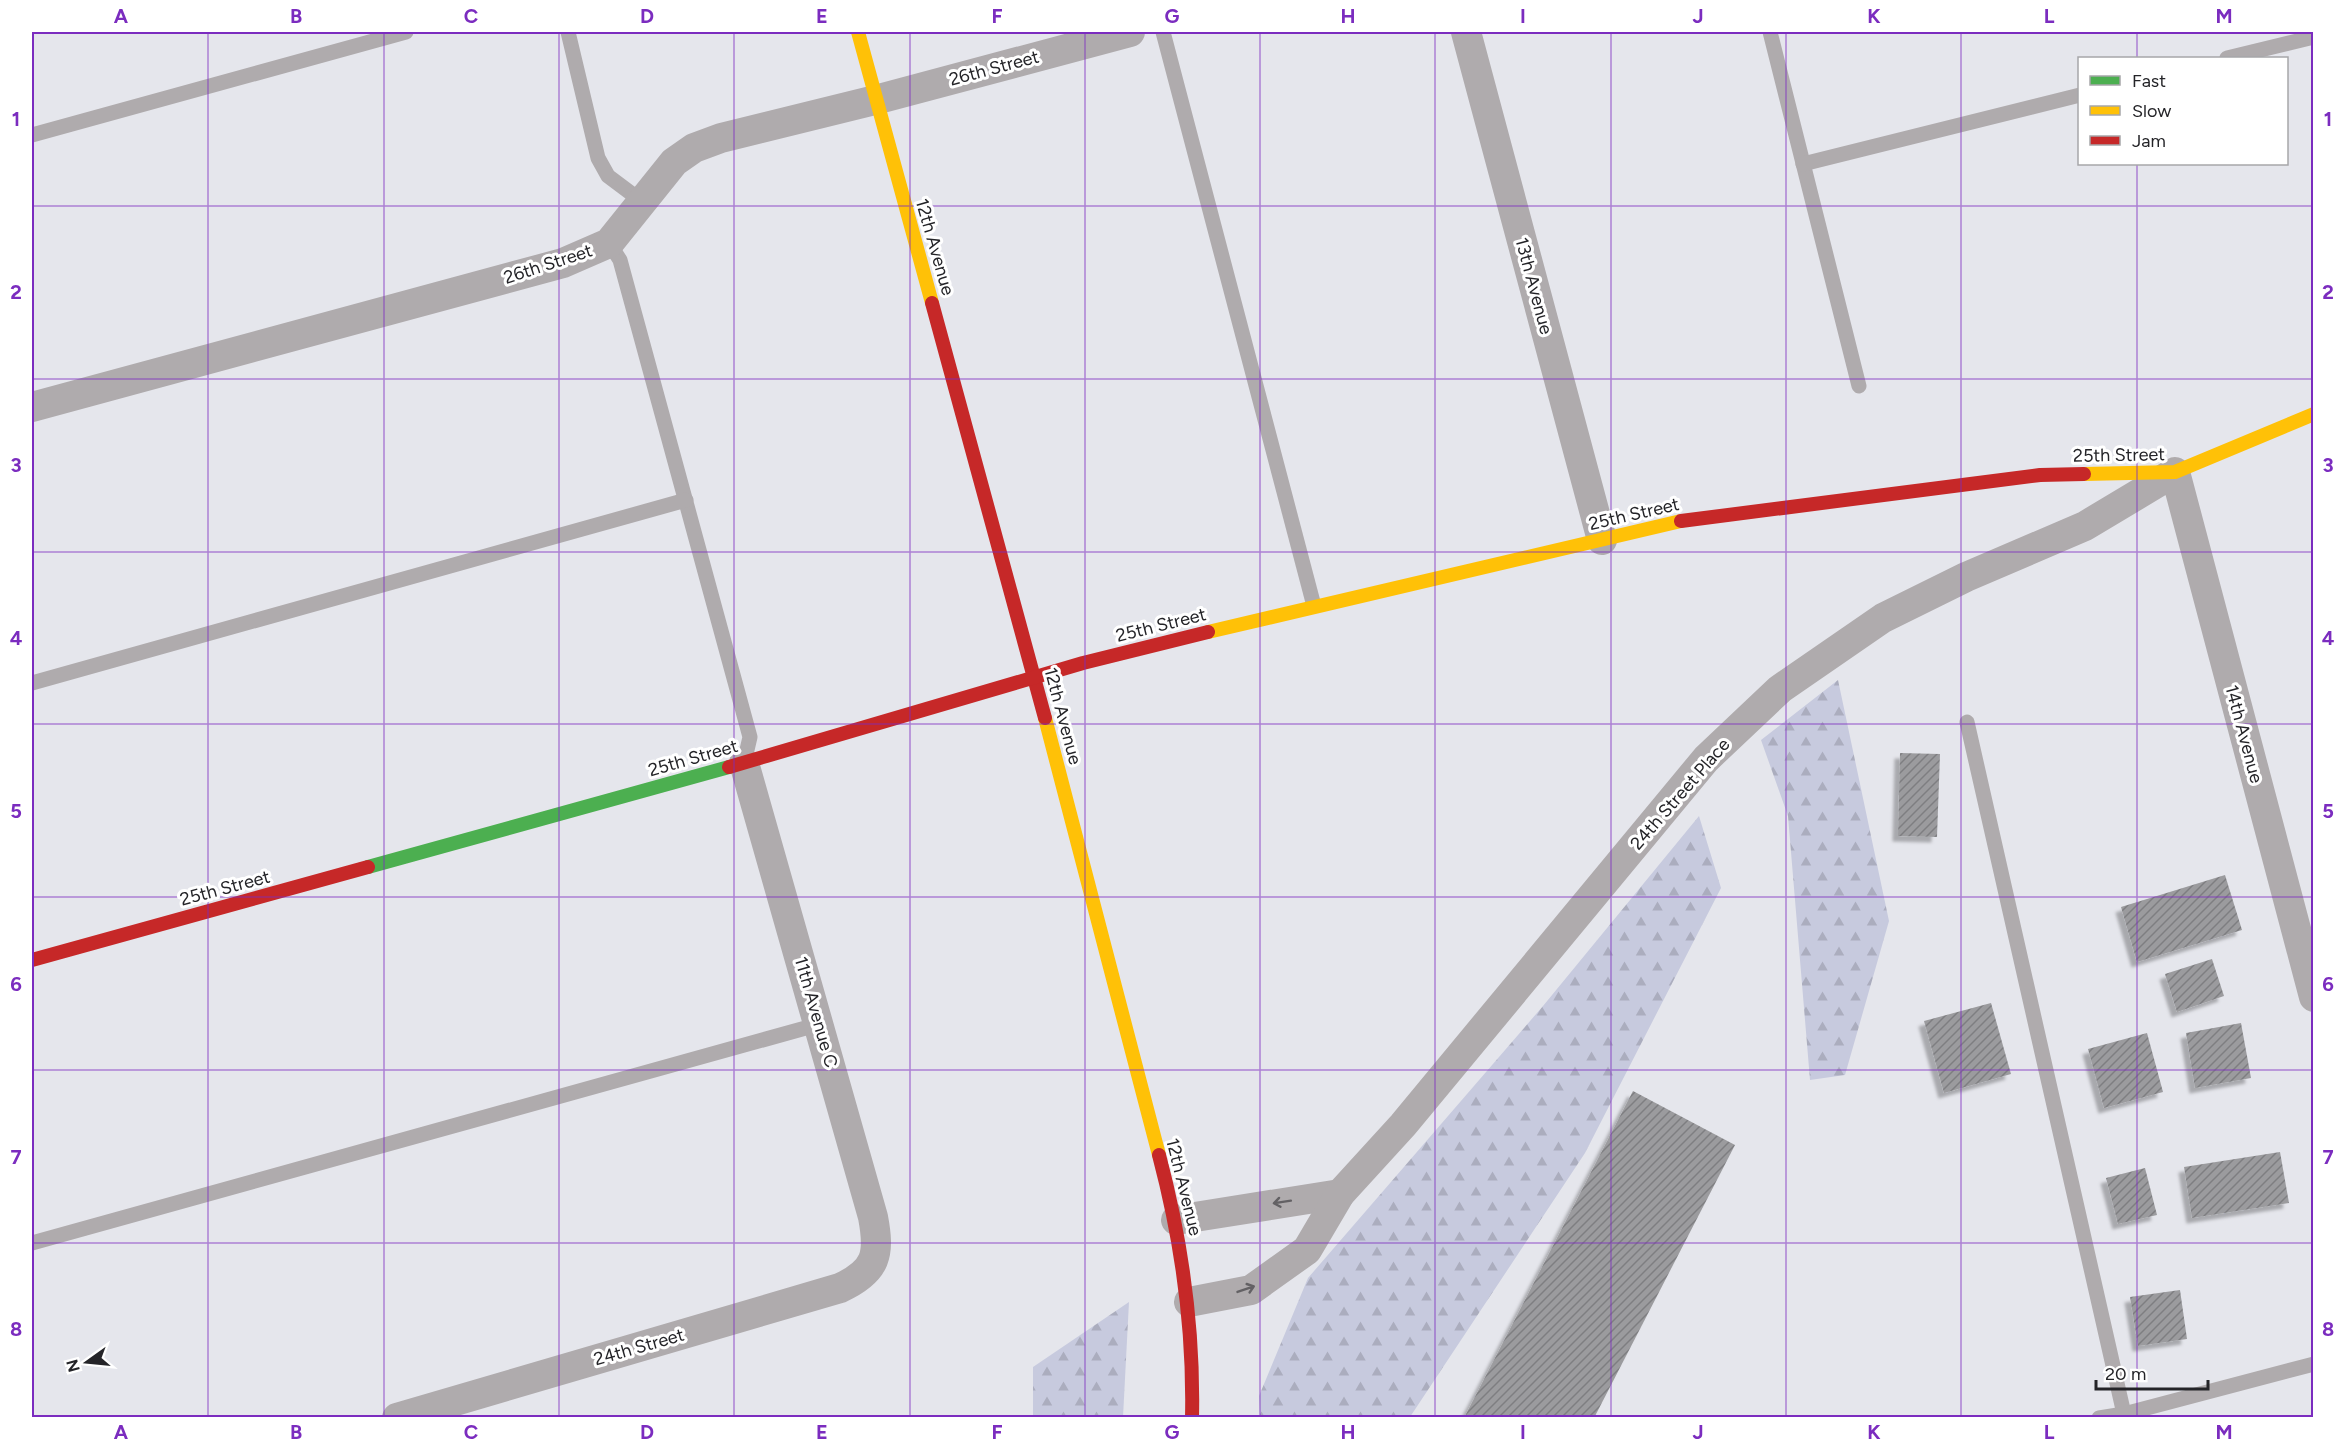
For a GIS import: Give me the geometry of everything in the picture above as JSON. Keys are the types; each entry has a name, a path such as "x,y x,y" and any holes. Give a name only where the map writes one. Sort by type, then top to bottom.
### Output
{"street":[{"name":"12th Avenue","path":"858,32 1035,679 1176,1220 1189,1302 1194,1379 1192,1418"},
{"name":"26th Street","path":"32,407 563,263 609,243 644,203 674,162 694,148 721,138 875,100 1130,32"},
{"name":"13th Avenue","path":"1466,32 1602,540"},
{"name":"25th Street","path":"32,960 744,763 1083,663 1314,606 1602,540 1663,523 2040,475 2175,472 2313,414"},
{"name":"14th Avenue","path":"2175,472 2313,997"},
{"name":"24th Street Place","path":"1189,1302 1251,1290 1307,1250 1340,1194 1403,1125 1706,759 1780,689 1883,618 1966,577 2085,526 2175,472"},
{"name":"11th Avenue C","path":"744,763 873,1217 877,1239 874,1262"},
{"path":"1176,1220 1340,1194"},
{"name":"24th Street","path":"396,1418 840,1288 852,1283 874,1262"}],"lane":[{"path":"32,135 406,32"},
{"path":"568,32 598,158 608,176 644,203"},
{"path":"1163,32 1314,606"},
{"path":"1770,32 1858,386"},
{"path":"2231,57 2313,37"},
{"path":"1803,164 2078,95"},
{"path":"609,243 620,260 750,736 744,763"},
{"path":"32,683 686,500"},
{"path":"1967,722 2124,1414"},
{"path":"32,1243 820,1024"},
{"path":"2098,1418 2124,1414 2313,1364"}],"green space":[{"path":"1838,680 1889,921 1845,1075 1810,1080 1788,816 1761,740"},
{"path":"1699,816 1721,888 1585,1153 1410,1417 1260,1417 1259,1396 1308,1278 1543,1006"},
{"path":"1129,1302 1123,1417 1033,1417 1033,1367"}],"building":[{"path":"1900,753 1940,754 1937,837 1898,836"},
{"path":"2225,875 2242,930 2137,962 2121,907"},
{"path":"2212,959 2224,996 2177,1012 2165,974"},
{"path":"1991,1003 2011,1074 1944,1093 1924,1021"},
{"path":"2241,1023 2251,1078 2195,1088 2186,1033"},
{"path":"2147,1033 2163,1092 2104,1108 2088,1049"},
{"path":"1633,1091 1735,1145 1594,1418 1464,1418"},
{"path":"2280,1152 2289,1203 2192,1218 2184,1167"},
{"path":"2145,1168 2157,1215 2118,1224 2106,1178"},
{"path":"2180,1290 2187,1339 2138,1346 2130,1297"}],"traffic: fast":[{"path":"368,867 729,767"}],"traffic: slow":[{"path":"858,32 932,303"},
{"path":"2084,474 2175,472 2314,414"},
{"path":"1208,632 1681,521"},
{"path":"1045,718 1159,1155"}],"traffic: jam":[{"path":"932,303 1045,718"},
{"path":"1681,521 2040,475 2084,474"},
{"path":"729,767 1083,663 1208,632"},
{"path":"32,960 368,867"},
{"path":"1159,1155 1174,1220 1185,1285 1191,1351 1192,1418"}]}
